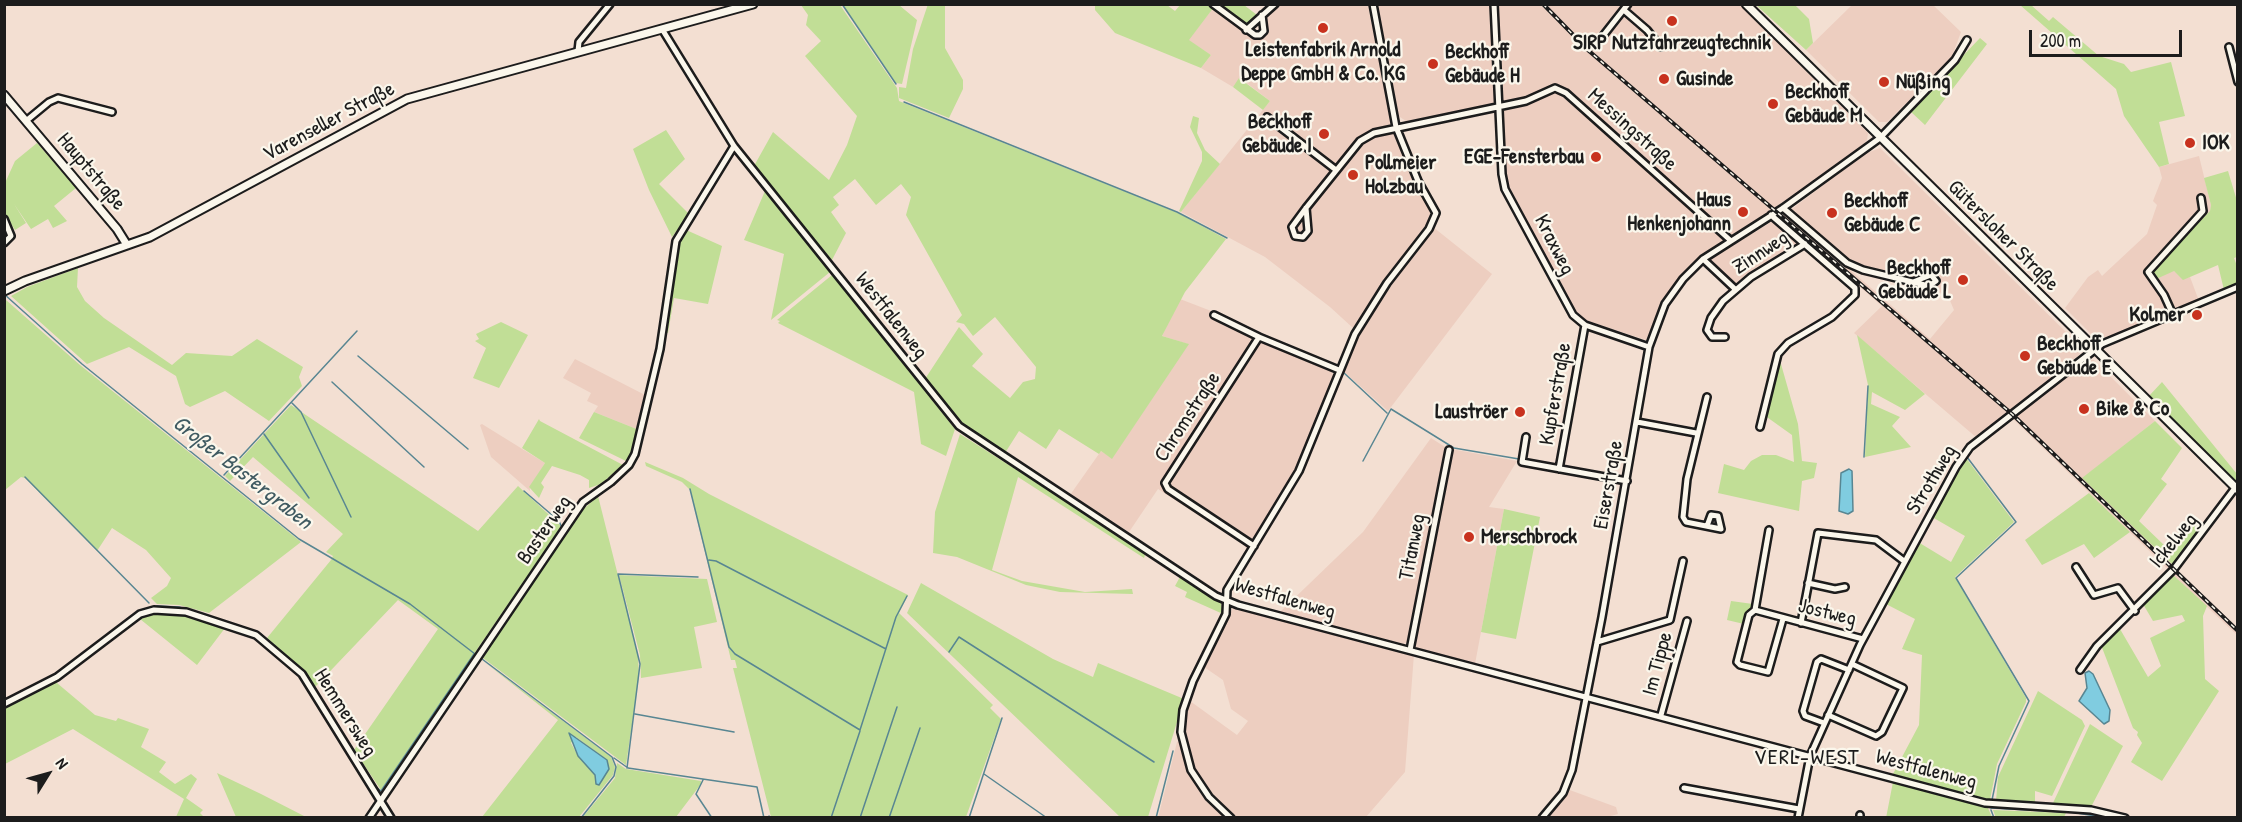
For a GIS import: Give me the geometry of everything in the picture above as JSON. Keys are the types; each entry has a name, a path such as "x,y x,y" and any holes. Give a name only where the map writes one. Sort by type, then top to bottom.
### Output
{"main road":[{"name":"Varenseller Straße","path":"6,290 172,226 388,107 425,93 753,4"},
{"name":"Gütersloher Straße","path":"1746,4 2236,489"},
{"name":"Hauptstraße","path":"4,95 117,229 127,245"}],"street":[{"path":"578,51 579,42 610,4"},
{"path":"1213,4 1246,30 1260,35 1264,31 1262,15"},
{"path":"1246,30 1275,4"},
{"path":"1231,818 1209,797 1191,770 1181,732 1183,710 1226,614 1227,591 1299,471 1355,334 1386,283 1429,229 1436,213 1418,182 1396,127 1373,4"},
{"path":"1494,4 1499,107"},
{"path":"1594,46 1625,11 1628,4"},
{"path":"1625,11 1647,30 1661,47"},
{"name":"Westfalenweg","path":"662,29 734,146 958,426 1227,601 1645,714 1661,715 1734,738 1985,803 2091,810 2125,818"},
{"name":"Eiserstraße","path":"1542,818 1563,793 1572,770 1627,481 1648,347 1665,304 1683,279 1703,259 1730,240 1772,216 1880,138 1955,60 1967,40"},
{"path":"2229,47 2238,82"},
{"name":"Messingstraße","path":"1306,208 1308,231 1303,237 1295,236 1292,227 1306,208 1360,141 1374,133 1526,101 1549,89 1561,90 1730,240"},
{"name":"Hauptstraße","path":"26,121 49,102 58,98 112,112"},
{"name":"Kraxweg","path":"1499,107 1502,174 1505,189 1535,241 1565,304 1585,326 1648,347"},
{"path":"1267,117 1336,170"},
{"name":"Basterweg","path":"369,818 583,502 611,482 629,465 635,454 660,349 676,241 734,146"},
{"path":"2173,315 2164,295 2148,272 2203,211 2201,198"},
{"path":"1783,208 1847,263 1863,270 1913,282"},
{"path":"1760,427 1778,354 1788,343 1832,317 1856,295 1855,288 1772,216"},
{"path":"4,219 11,236 4,243"},
{"name":"Zinnweg","path":"1725,337 1712,337 1707,330 1716,311 1735,289 1771,263 1805,244"},
{"name":"Zinnweg","path":"1703,259 1735,289"},
{"name":"Strothweg","path":"1798,818 1810,756 1824,723 1863,639 1904,561 1956,466 1970,447 2095,349 2238,287"},
{"path":"1214,315 1259,337 1339,370"},
{"name":"Kupferstraße","path":"1559,469 1585,326"},
{"name":"Chromstraße","path":"1254,546 1168,489 1165,483 1259,337"},
{"path":"1707,397 1696,433 1687,479 1683,517 1686,522 1707,526"},
{"path":"1637,422 1696,433"},
{"path":"1526,437 1522,462 1627,481"},
{"name":"Titanweg","path":"1410,650 1449,450"},
{"name":"Ickelweg","path":"2080,670 2097,646 2135,611 2174,569 2236,489"},
{"name":"Jostweg","path":"1769,530 1755,610 1749,615 1737,662 1740,665 1768,672 1783,619"},
{"path":"1801,623 1818,533 1876,540 1904,561"},
{"path":"1598,642 1670,620 1683,561"},
{"path":"2076,567 2094,595 2118,588 2135,611"},
{"path":"1808,583 1835,589 1845,587"},
{"name":"Hemmersweg","path":"4,704 57,677 140,614 154,610 186,612 256,635 302,674 391,818"},
{"name":"Jostweg","path":"1755,610 1863,639"},
{"name":"Im Tippe","path":"1661,715 1687,621"},
{"path":"1824,723 1805,716 1803,711 1817,662 1821,659 1849,670"},
{"path":"1828,715 1876,736 1882,732 1903,688 1852,664"},
{"path":"1684,788 1799,809"}],"shaded area":[{"path":"1280,5 1368,5 1393,132 1431,210 1428,223 1383,281 1353,328 1330,307 1265,257 1181,212 1270,101 1240,78 1233,87 1201,68 1211,55 1188,40 1214,7 1249,36 1262,37 1267,32 1267,15"},
{"path":"1376,5 1740,5 1868,133 1867,140 1858,151 1705,255 1663,303 1646,340 1585,320 1573,309 1506,180 1502,104 1406,121 1397,115"},
{"name":"Nüßing","path":"1852,5 1933,5 1961,32 1951,59 1887,122 1879,122 1806,50"},
{"path":"1880,148 2075,341 2080,354 1977,438 1854,333 1882,306 1780,218 1864,154","holes":["1848,268 1906,283 1933,271 1939,279 1937,291 1948,296 1954,310 1930,339"]},
{"path":"2199,156 2211,205 2210,211 2153,268 2174,271 2183,279 2190,277 2199,301 2120,335 2095,338 2065,308 2088,277 2098,270 2102,276 2147,234 2157,205 2153,201 2162,178 2159,167"},
{"path":"1773,221 1800,245 1737,286 1709,260"},
{"path":"1433,227 1492,274 1388,411 1342,370 1357,337 1373,311"},
{"path":"1180,299 1219,314 1217,319 1330,368 1333,375 1297,468 1275,509 1247,550 1243,544 1158,489 1129,532 1070,495 1101,451 1112,458 1188,344 1162,336"},
{"path":"575,359 645,395 639,430 594,412 598,406 587,401 591,393 563,378"},
{"path":"2086,360 2094,360 2155,421 2083,478 2174,566 2170,571 2013,419"},
{"path":"482,424 545,463 530,487 530,491 491,457 480,425"},
{"path":"1431,438 1445,447 1409,641 1404,644 1280,612 1363,532"},
{"path":"1451,449 1517,461 1489,507 1504,509 1475,664 1416,649 1414,645"},
{"path":"2176,569 2237,627 2237,635 2172,574"},
{"path":"1233,608 1414,654 1405,772 1366,817 1158,818 1177,742 1184,740 1183,729 1190,701 1237,735 1248,721 1231,709 1223,680 1204,667"},
{"path":"1567,789 1616,807 1618,814 1607,817 1547,818"}],"green space":[{"path":"928,4 945,6 945,48 963,80 963,89 949,118 899,98 899,87 906,88 913,49"},
{"path":"801,5 840,5 897,88 899,101 1178,213 1226,239 1185,292 1162,336 1189,344 1112,459 1101,451 1099,454 1059,429 1046,449 1019,431 1005,453 960,421 925,379 959,327 983,354 972,366 1010,398 1023,382 1035,379 1036,367 995,317 973,336 964,324 956,322 962,315 906,215 911,197 901,184 876,205 855,179 833,197 839,205 831,212 846,233 832,260 754,166 773,132 829,180 847,145 857,116 805,56 821,41 806,25 808,15"},
{"path":"843,5 899,5 917,20 902,84 896,83"},
{"path":"1095,5 1167,5 1175,11 1180,5 1210,5 1214,7 1189,40 1211,55 1201,68 1115,33 1095,10"},
{"path":"1218,5 1244,5 1257,15 1248,24 1243,24"},
{"path":"1756,5 1795,5 1809,19 1813,43 1806,50"},
{"path":"2020,5 2031,5 2049,21 2053,17 2099,56 2124,64 2131,72 2171,62 2185,116 2159,122 2169,164 2159,167 2124,116 2116,89"},
{"path":"1980,38 1987,44 1925,125 1910,111"},
{"path":"1239,78 1270,101 1263,110 1233,87"},
{"path":"1193,116 1199,118 1197,133 1205,150 1220,164 1181,212 1179,211 1202,161 1202,152 1190,127"},
{"path":"666,130 685,159 659,184 689,214 672,237 649,190 633,149"},
{"path":"37,143 76,188 54,206 67,221 53,228 48,219 31,229 14,204 26,223 15,230 5,214 5,183 15,161"},
{"path":"2228,171 2237,201 2237,257 2234,258 2237,266 2237,284 2224,290 2218,265 2183,280 2174,271 2154,280 2151,272 2153,268 2210,211 2211,205 2204,178"},
{"path":"765,191 830,272 771,320 784,254 744,240"},
{"path":"684,229 722,246 708,304 674,298 668,333 665,332 678,240"},
{"path":"78,268 77,287 85,301 104,318 172,365 186,353 232,356 257,339 303,367 299,377 302,386 269,421 225,391 190,407 185,404 176,376 129,347 87,364 11,296 27,287"},
{"path":"832,275 955,429 946,456 921,444 914,392 778,323 780,321 777,320"},
{"path":"6,300 80,365 301,542 209,613 179,605 157,604 151,598 167,586 171,578 146,550 112,528 97,551 25,478 21,477 5,490"},
{"path":"501,322 528,335 499,388 473,378 486,348 475,341 479,339 476,334"},
{"path":"1857,335 1925,394 1905,410 1872,392 1871,404 1900,417 1892,426 1911,447 1865,457 1868,385"},
{"path":"1779,357 1798,424 1802,461 1817,463 1814,478 1802,481 1799,511 1718,493 1724,464 1744,470 1751,461 1762,455 1776,455 1794,462 1792,435 1764,415"},
{"path":"2162,382 2237,474 2237,483 2149,396"},
{"path":"291,405 478,531 518,486 560,525 381,790 354,750 438,629 398,600 315,687 305,672 267,638 331,560 333,556 326,552 343,534 253,457 230,481 225,476"},
{"path":"594,412 639,430 628,462 579,438"},
{"path":"539,419 623,465 601,484 589,488 589,480 552,466 541,483 544,487 539,498 529,487 545,463 522,448"},
{"path":"2155,421 2182,448 2161,479 2167,484 2139,521 2165,546 2190,521 2202,530 2174,566 2082,478"},
{"path":"960,434 1146,552 1144,558 1018,477 992,570 1022,581 1085,592 1132,589 1133,594 1060,592 1026,585 957,557 933,553 935,512"},
{"path":"1966,458 2014,522 1955,577 2026,698 1997,764 1990,800 1893,774 1919,725 1922,655 1902,649 1915,619 1884,603 1918,542 1951,562 1965,536 1932,517"},
{"path":"645,462 683,478 709,494 908,595 899,613 993,705 990,708 1001,719 966,817 771,817 733,668 737,668 735,660 731,660 690,490 682,482 646,466"},
{"path":"2089,493 2130,532 2094,558 2084,544 2042,565 2025,540"},
{"path":"598,496 638,655 639,677 626,765 483,658 579,513"},
{"path":"1504,509 1540,517 1516,639 1481,632"},
{"path":"2172,574 2207,606 2203,616 2205,679 2219,691 2162,781 2131,762 2142,743 2137,735 2138,732 2133,728 2101,645 2120,629 2148,677 2161,666 2150,638 2185,621 2182,615 2153,621 2143,604"},
{"path":"619,575 707,579 717,622 694,627 702,668 641,678 640,655"},
{"path":"1181,575 1221,603 1223,614 1185,597 1187,592 1175,586"},
{"path":"921,583 1053,659 1093,677 1098,663 1184,699 1148,817 1120,817 907,613"},
{"path":"1731,601 1753,604 1744,624 1727,620"},
{"path":"153,614 186,616 225,628 197,665 140,619"},
{"path":"482,660 611,757 615,767 613,775 579,817 482,817 558,720","holes":["576,737 607,760 596,784 596,775 578,756 571,743"]},
{"path":"51,683 57,683 95,715 116,721 118,718 149,729 141,747 166,762 159,772 175,784 191,774 197,779 186,798 203,810 200,813 204,817 176,817 184,799 73,729 5,764 5,706"},
{"path":"2038,691 2082,720 2085,726 2052,796 2035,791 2035,804 1996,801 1998,777"},
{"path":"2090,724 2123,746 2091,807 2053,803"},
{"path":"617,763 626,769 701,781 701,784 676,817 583,817 615,778"},
{"path":"217,773 261,794 306,817 236,817"},
{"path":"1893,782 1987,806 1992,817 1886,818"},
{"path":"1993,810 2066,813 2064,817 1996,818"}],"water":[{"path":"1849,469 1852,471 1853,511 1848,514 1839,511 1841,473"},
{"path":"2089,671 2093,674 2110,710 2109,721 2104,724 2079,701 2087,688 2085,673"},
{"path":"569,733 607,760 609,769 599,785 596,784 595,775 578,756"}],"waterway":[{"path":"842,4 896,84"},
{"path":"904,102 1177,212 1227,238"},
{"path":"45,138 57,152"},
{"path":"59,154 91,192"},
{"path":"94,196 122,228"},
{"name":"Großer Bastergraben","path":"4,294 82,364 299,539 410,604 475,654"},
{"path":"224,475 357,331"},
{"path":"358,356 468,449"},
{"path":"1343,372 1387,413"},
{"path":"332,382 424,467"},
{"path":"1864,457 1868,386"},
{"path":"292,403 301,412 351,517"},
{"path":"1363,461 1391,409 1454,448 1519,459"},
{"path":"264,434 309,498"},
{"path":"1967,457 2016,522 1956,578 2029,701 1999,766 1992,800"},
{"path":"25,477 149,603"},
{"path":"690,489 729,647 735,654 860,730 896,617 907,596"},
{"path":"483,644 562,528 559,521 524,491"},
{"path":"709,560 716,561 886,649"},
{"path":"627,768 640,664 618,574 698,577"},
{"path":"1241,603 1281,613"},
{"path":"157,606 179,607 261,634 305,672 376,787 381,791 474,654"},
{"path":"949,652 959,637 1154,762"},
{"name":"Großer Bastergraben","path":"482,659 612,757 616,767 614,776 581,818"},
{"path":"860,818 897,707"},
{"path":"635,714 734,732"},
{"path":"969,818 1002,718"},
{"path":"889,818 920,728"},
{"path":"831,818 860,731"},
{"path":"1156,818 1173,751"},
{"path":"614,758 628,768 757,787 764,818"},
{"path":"984,774 1047,818"},
{"path":"703,780 696,794 712,818"},
{"path":"1991,808 2065,812"},
{"path":"1991,810 1994,818"},
{"path":"2071,812 2107,818"}],"railway":[{"path":"1543,4 1589,51 2012,414 2238,631"}],"place":[{"name":"SIRP Nutzfahrzeugtechnik","path":"1672,21"},
{"name":"Leistenfabrik Arnold Deppe GmbH & Co. KG","path":"1323,28"},
{"name":"Beckhoff Gebäude H","path":"1433,64"},
{"name":"Gusinde","path":"1664,79"},
{"name":"Nüßing","path":"1884,82"},
{"name":"Beckhoff Gebäude M","path":"1773,104"},
{"name":"Beckhoff Gebäude I","path":"1324,134"},
{"name":"IOK","path":"2190,143"},
{"name":"EGE-Fensterbau","path":"1596,157"},
{"name":"Pollmeier Holzbau","path":"1353,175"},
{"name":"Haus Henkenjohann","path":"1743,212"},
{"name":"Beckhoff Gebäude C","path":"1832,213"},
{"name":"Beckhoff Gebäude L","path":"1963,280"},
{"name":"Kolmer","path":"2197,315"},
{"name":"Beckhoff Gebäude E","path":"2025,356"},
{"name":"Bike & Co","path":"2084,409"},
{"name":"Lauströer","path":"1520,412"},
{"name":"Merschbrock","path":"1469,537"}],"district":[{"name":"VERL-WEST","path":"1807,758"}]}
